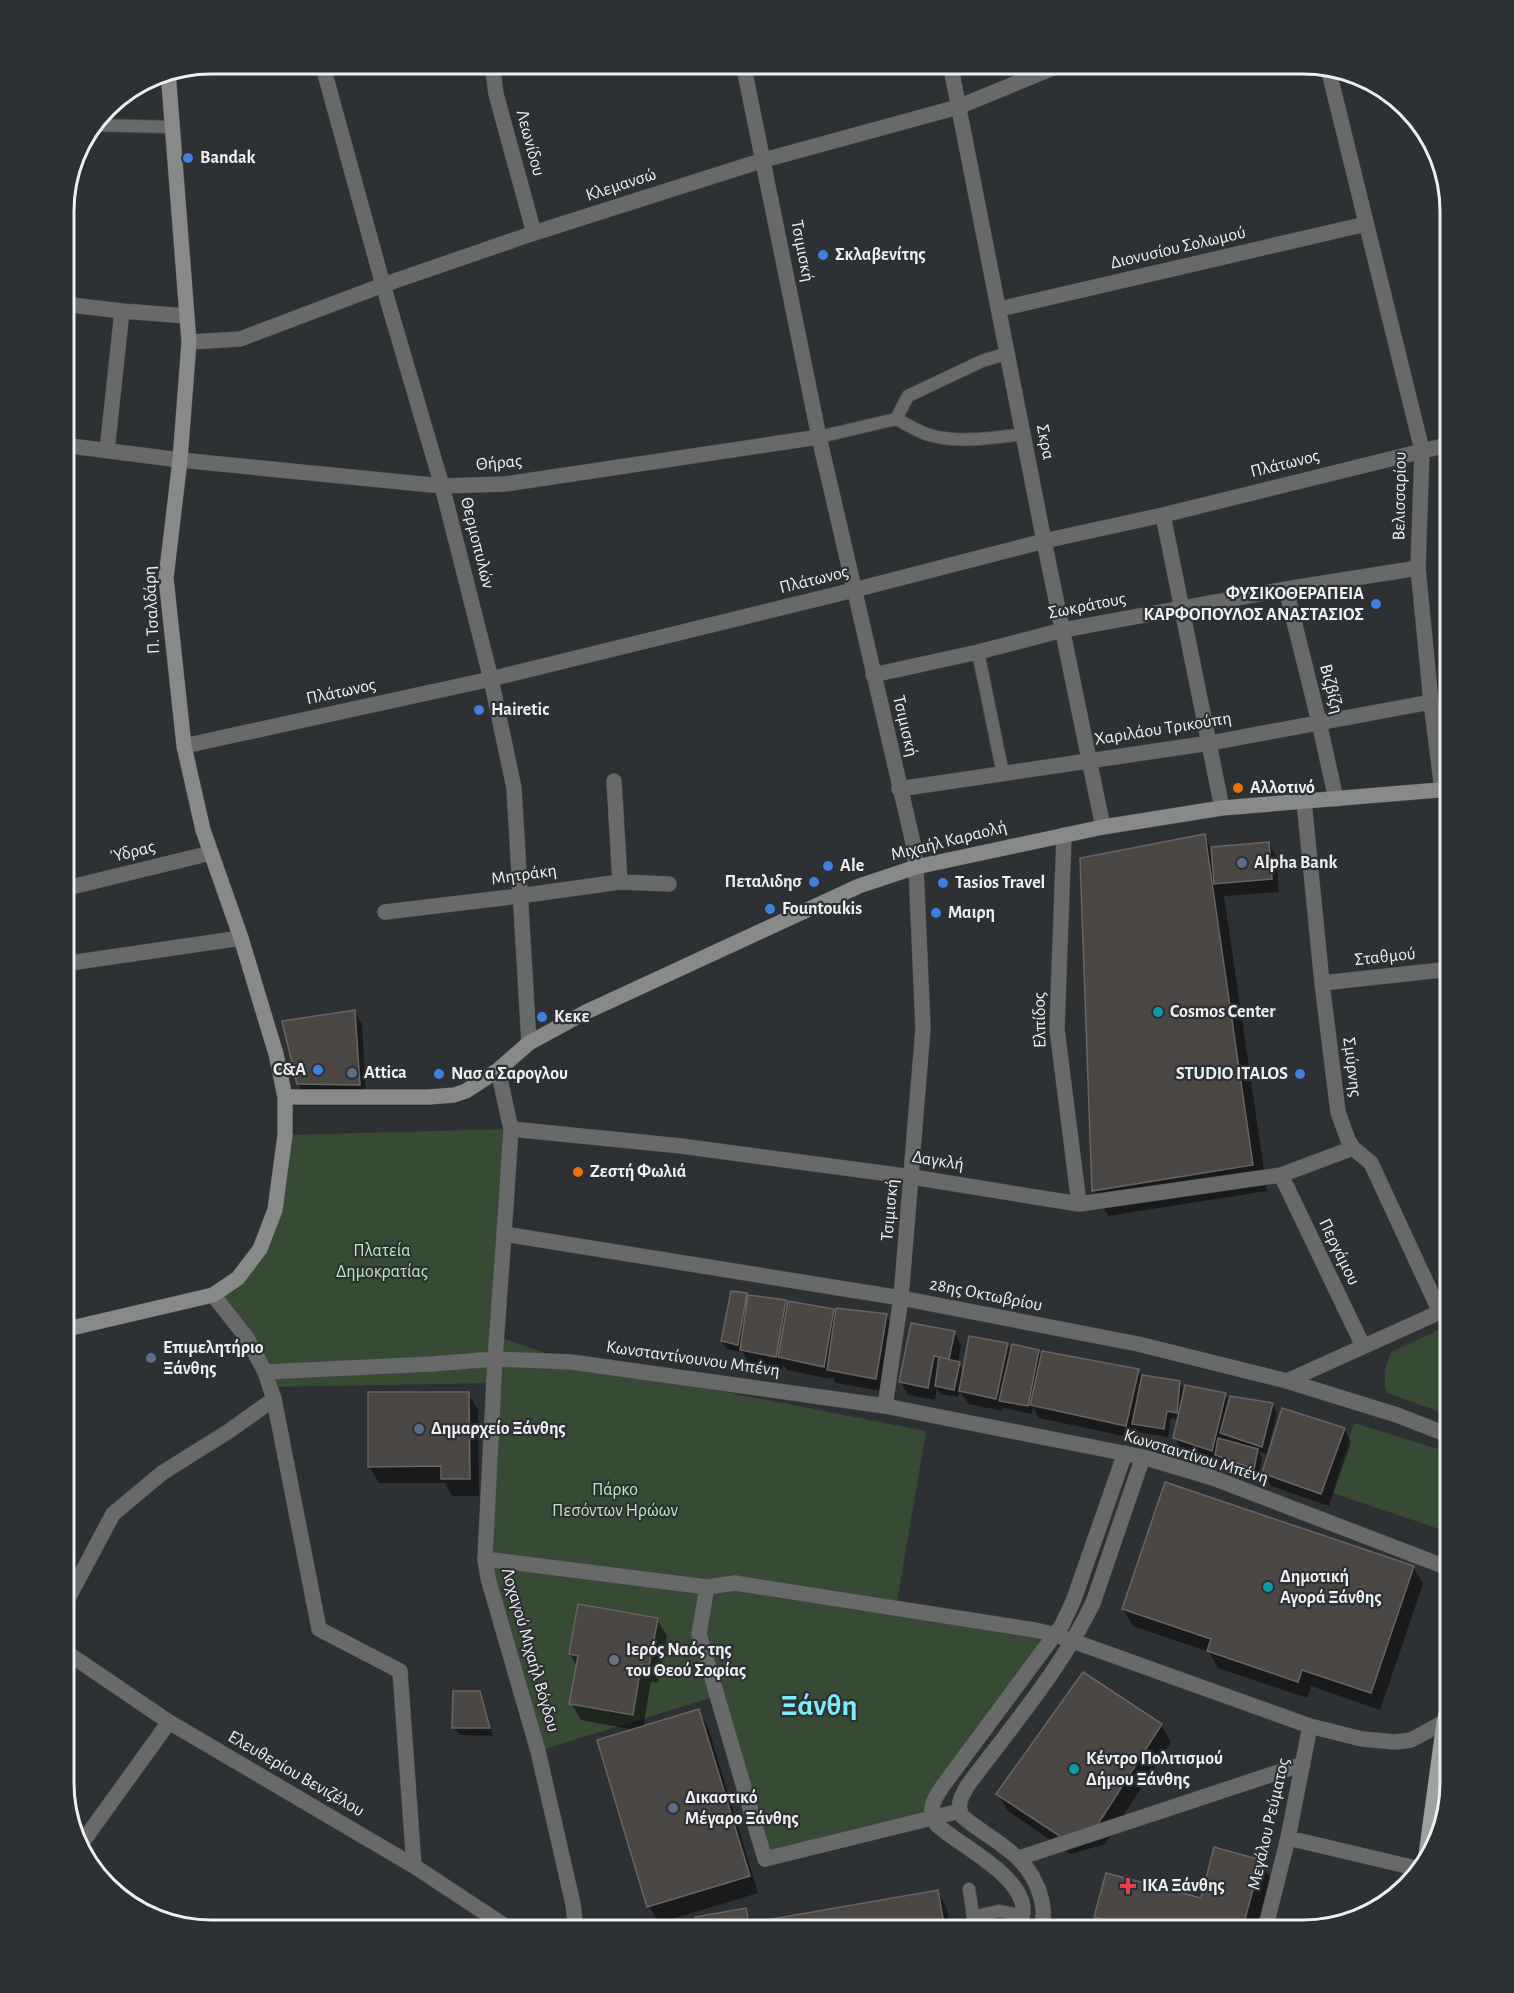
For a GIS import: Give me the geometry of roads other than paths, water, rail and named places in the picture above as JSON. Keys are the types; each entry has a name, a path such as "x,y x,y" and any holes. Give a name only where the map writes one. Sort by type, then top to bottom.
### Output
{"main road":[{"name":"Π. Τσαλδάρη","path":"169,80 189,342 180,460 166,578 184,746 203,830 267,1021 285,1096 285,1135 275,1210 260,1249 238,1278 213,1295"},
{"name":"Μιχαήλ Καραολή","path":"285,1096 429,1097 454,1095 466,1091 498,1070 529,1043 586,1012 859,886 916,867 1103,827 1222,808 1440,790"},
{"path":"73,1328 213,1295"},
{"path":"1428,1837 1440,1752"}],"street":[{"name":"Θερμοπυλών","path":"325,74 383,285 442,486 491,679 514,788 529,1043"},
{"name":"Λεωνίδου","path":"493,74 496,94 534,233"},
{"name":"Τσιμισκή","path":"745,74 819,437 914,847 923,1028 902,1298 885,1406"},
{"name":"Σκρα","path":"952,74 1103,827"},
{"name":"Κλεμανσώ","path":"189,342 240,339 383,285 534,233 764,160 958,107 1038,74"},
{"name":"Βελισσαρίου","path":"1330,76 1422,450 1418,568 1431,702 1440,754"},
{"name":"Διονυσίου Σολωμού","path":"1000,309 1366,224"},
{"path":"74,305 122,312 187,316"},
{"path":"107,451 122,312"},
{"name":"Θήρας","path":"74,446 180,460 442,486 505,484 819,437"},
{"name":"Πλάτωνος","path":"184,746 491,679 1044,541 1163,515 1440,446"},
{"path":"1163,515 1222,808"},
{"name":"Σωκράτους","path":"873,675 978,652 1063,630 1286,589 1418,568"},
{"name":"Βιζβίζη","path":"1286,589 1336,799"},
{"name":"Χαριλάου Τρικούπη","path":"900,789 1210,742 1431,702"},
{"path":"614,782 620,882"},
{"name":"Σμύρνης","path":"1304,801 1322,983 1338,1112 1348,1140 1353,1148 1371,1163 1440,1299"},
{"name":"Ελπίδος","path":"1064,835 1057,1029 1079,1204"},
{"name":"Ύδρας","path":"74,886 211,853"},
{"name":"Μητράκη","path":"385,912 620,882 669,884"},
{"path":"74,962 241,938"},
{"name":"Σταθμού","path":"1322,983 1440,970"},
{"name":"Λοχαγού Μιχαήλ Βόγδου","path":"498,1070 511,1129 495,1359 485,1559 488,1578 538,1751 575,1920"},
{"name":"Δαγκλή","path":"511,1129 681,1146 912,1177 1079,1204 1281,1175 1353,1148"},
{"name":"Περγάμου","path":"1281,1175 1363,1346"},
{"name":"28ης Οκτωβρίου","path":"504,1234 902,1298 1138,1344 1287,1381 1397,1415 1440,1432"},
{"path":"213,1295 247,1338 265,1372 274,1399 320,1629 400,1671 414,1866"},
{"path":"1287,1381 1440,1311"},
{"name":"Κωνσταντίνουνου Μπένη","path":"265,1372 495,1359 571,1362 885,1406"},
{"path":"73,1589 113,1514 162,1473 229,1431 274,1399"},
{"name":"Κωνσταντίνου Μπένη","path":"885,1406 1143,1457 1213,1478 1440,1565"},
{"path":"1020,1920 1021,1900 1008,1881 984,1860 948,1835 932,1818 933,1802 1056,1635 1074,1599 1125,1453"},
{"path":"1044,1920 1040,1891 1028,1868 1019,1858 964,1819 959,1804 968,1785 1074,1640 1093,1603 1143,1457"},
{"path":"485,1559 707,1587 735,1583 1035,1630 1074,1640 1310,1726 1362,1739 1395,1742 1411,1740 1440,1724"},
{"path":"707,1587 699,1634 765,1859 960,1811"},
{"name":"Ελευθερίου Βενιζέλου","path":"73,1657 169,1722 414,1866 491,1920"},
{"path":"86,1838 169,1722"},
{"name":"Μεγάλου Ρεύματος","path":"1268,1920 1288,1838 1310,1726"},
{"path":"1019,1858 1303,1764"},
{"path":"1288,1838 1411,1867"}],"lane":[{"path":"103,125 172,127"},
{"path":"896,419 908,396 982,361 1008,353"},
{"path":"819,437 896,419 927,434 939,437 982,439 1024,434"},
{"path":"978,652 1003,774"},
{"path":"969,1890 973,1920"},
{"path":"982,1920 999,1911 1015,1920"}],"place":[{"name":"Bandak","path":"188,158"},
{"name":"Σκλαβενίτης","path":"823,255"},
{"name":"ΦΥΣΙΚΟΘΕΡΑΠΕΙΑ ΚΑΡΦΟΠΟΥΛΟΣ ΑΝΑΣΤΑΣΙΟΣ","path":"1376,604"},
{"name":"Hairetic","path":"479,710"},
{"name":"Αλλοτινό","path":"1238,788"},
{"name":"Alpha Bank","path":"1242,863"},
{"name":"Ale","path":"828,866"},
{"name":"Πεταλιδησ","path":"814,882"},
{"name":"Tasios Travel","path":"943,883"},
{"name":"Fountoukis","path":"770,909"},
{"name":"Μαιρη","path":"936,913"},
{"name":"Cosmos Center","path":"1158,1012"},
{"name":"Κεκε","path":"542,1017"},
{"name":"C&A","path":"318,1070"},
{"name":"Attica","path":"352,1073"},
{"name":"Νασ α Σαρογλου","path":"439,1074"},
{"name":"STUDIO ITALOS","path":"1300,1074"},
{"name":"Ζεστή Φωλιά","path":"578,1172"},
{"name":"Επιμελητήριο Ξάνθης","path":"151,1358"},
{"name":"Δημαρχείο Ξάνθης","path":"419,1429"},
{"name":"Δημοτική Αγορά Ξάνθης","path":"1268,1587"},
{"name":"Ιερός Ναός της του Θεού Σοφίας","path":"614,1660"},
{"name":"Κέντρο Πολιτισμού Δήμου Ξάνθης","path":"1074,1769"},
{"name":"Δικαστικό Μέγαρο Ξάνθης","path":"673,1808"},
{"name":"ΙΚΑ Ξάνθης","path":"1128,1886"}],"district":[{"name":"Ξάνθη","path":"819,1706"}],"park label":[{"name":"Πλατεία Δημοκρατίας","path":"382,1261"},
{"name":"Πάρκο Πεσόντων Ηρώων","path":"615,1500"}]}
